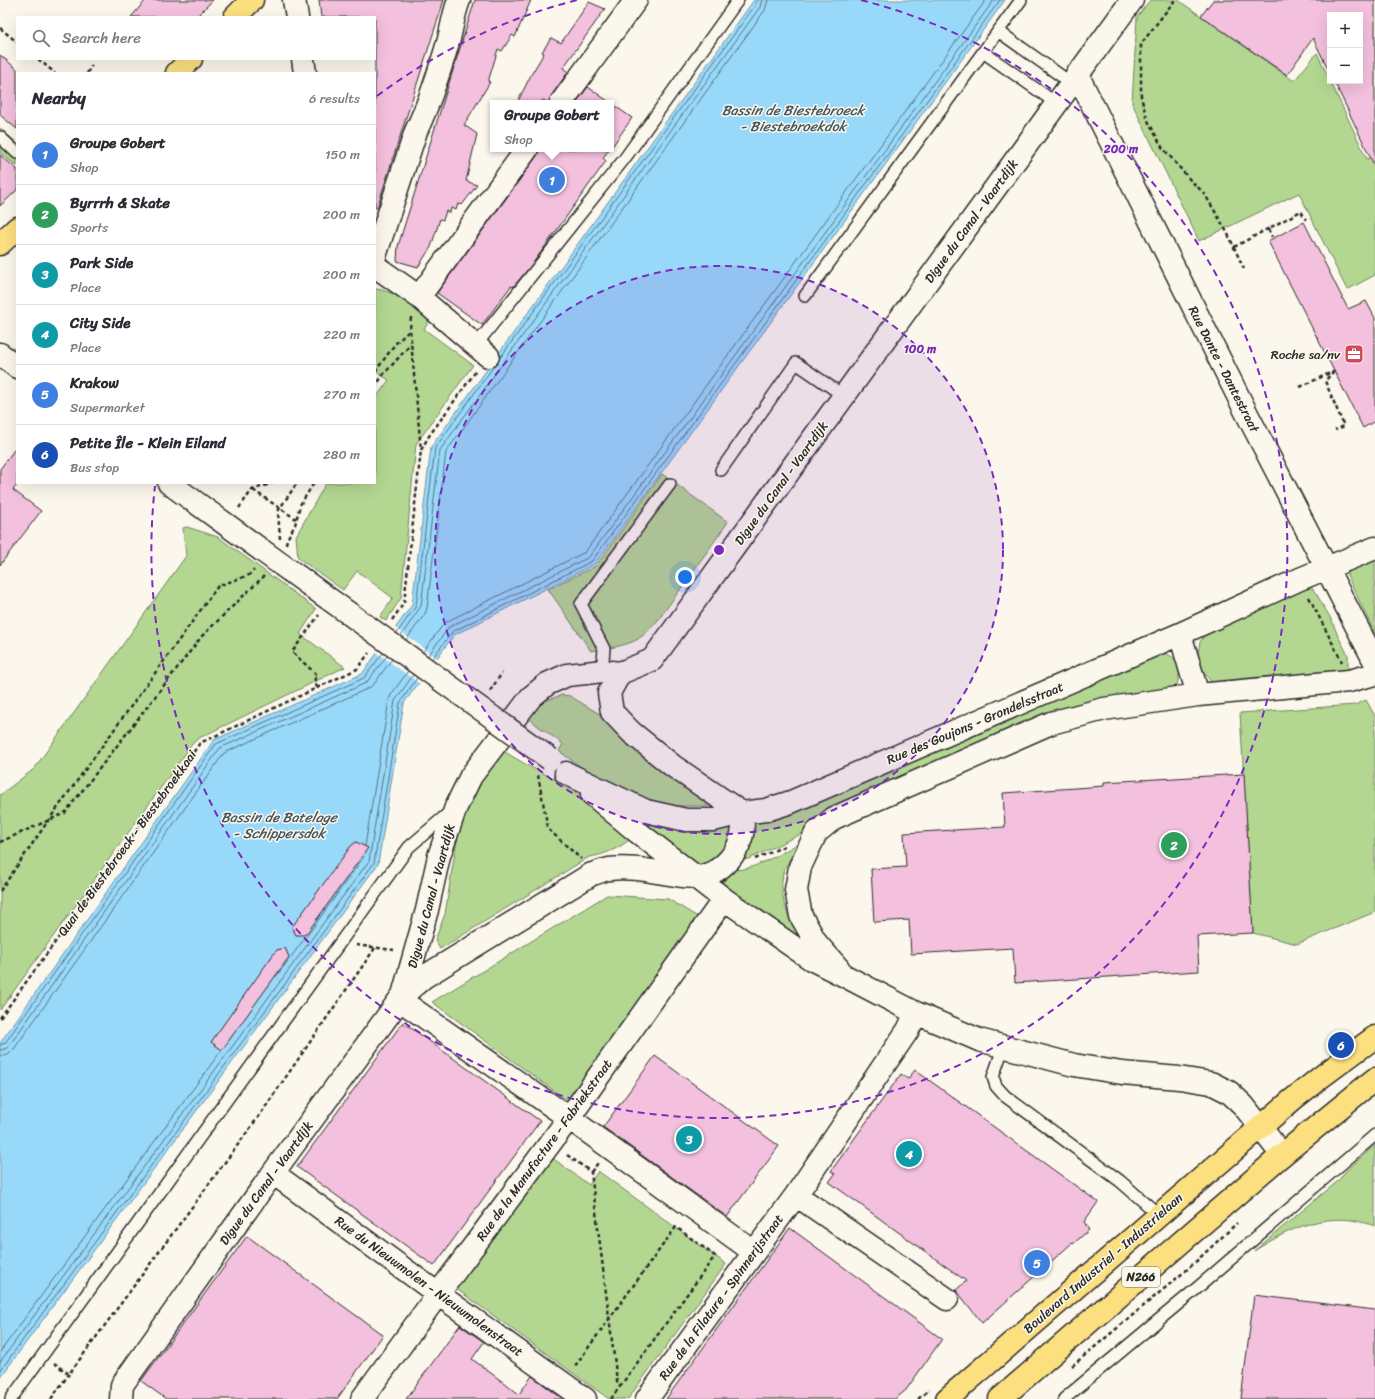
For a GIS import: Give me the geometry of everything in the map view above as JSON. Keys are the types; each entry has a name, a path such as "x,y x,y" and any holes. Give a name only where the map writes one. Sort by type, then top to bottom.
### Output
{"main road":[{"path":"236,16 252,0"},
{"path":"178,72 191,60"},
{"path":"0,244 16,229"},
{"name":"N266","path":"1260,1128 1321,1077 1375,1037"},
{"name":"N266","path":"1000,1399 1282,1155 1375,1079"},
{"name":"Boulevard Industriel - Industrielaan","path":"947,1399 1260,1128"}],"street":[{"path":"294,0 297,16"},
{"path":"376,253 416,131 425,112 449,38 454,13 459,0"},
{"path":"563,100 636,0"},
{"name":"Digue du Canal - Vaartdijk","path":"121,1399 122,1385 273,1173 402,997 427,910 439,856 456,807 471,776 531,697 547,684 567,675 611,672 652,660 844,396 1049,97 1132,0"},
{"path":"303,60 305,72"},
{"name":"Rue Dante - Dantestraat","path":"1068,76 1246,412 1375,662"},
{"path":"419,297 525,152"},
{"path":"376,267 419,297 482,350"},
{"path":"0,354 16,366"},
{"path":"171,484 279,561 552,762 635,830 724,899 811,959 916,1014 979,1040 1003,1048 1074,1065 1122,1073 1179,1078 1211,1083 1229,1092 1243,1105 1282,1155"},
{"name":"Rue des Goujons - Grondelsstraat","path":"552,762 646,811 686,820 713,820 742,813 766,810 791,802 1180,634 1326,568 1375,548"},
{"path":"1180,634 1198,695"},
{"path":"611,672 609,693 612,712 631,732 673,766 742,813 742,837 737,849 724,864 712,872 696,877 637,869 610,869 592,874 424,977 402,997 754,1252"},
{"path":"843,975 816,944 801,916 796,890 800,867 816,833 834,818 1051,723 1104,708 1198,695 1349,681 1375,674"},
{"name":"Rue de la Manufacture - Fabriekstraat","path":"362,1399 569,1118 724,899"},
{"name":"Rue de la Filature - Spinnerijstraat","path":"647,1399 796,1195 908,1030 916,1014"},
{"name":"Rue du Nieuwmolen - Nieuwmolenstraat","path":"273,1173 585,1399"},
{"path":"796,1195 947,1300"}],"lane":[{"path":"482,350 625,158 738,0"},
{"path":"805,296 1021,0"},
{"path":"998,31 1068,76"},
{"path":"983,52 1049,97"},
{"path":"0,137 16,152"},
{"path":"721,470 796,363 844,396"},
{"path":"611,672 604,649 581,604 670,484"},
{"path":"11,1399 409,847 456,807"},
{"path":"1003,1048 993,1077 996,1086 1005,1096 1120,1181 1159,1215"},
{"path":"1064,1399 1202,1284 1375,1134"}],"path":[{"path":"1174,0 1141,44 1141,97 1147,119 1162,147 1191,181 1204,193 1227,232 1244,269"},
{"path":"0,28 16,41"},
{"path":"39,60 54,72"},
{"path":"88,72 92,65"},
{"path":"1234,247 1301,211 1306,220"},
{"path":"1268,229 1272,237"},
{"path":"391,621 404,603 421,450 410,330 411,309 419,297"},
{"path":"376,371 395,344 410,330"},
{"path":"376,386 382,376 411,344"},
{"path":"421,450 482,350"},
{"path":"1300,388 1334,371 1325,381 1344,426 1335,430"},
{"path":"227,525 252,490 270,484"},
{"path":"280,535 278,511 296,484"},
{"path":"0,842 65,813 202,636 279,561 287,540 295,525 300,505 313,484"},
{"path":"252,490 296,519"},
{"path":"0,891 48,821 218,586 249,576"},
{"path":"1308,595 1345,668"},
{"path":"317,687 314,681 317,675 292,652 321,613"},
{"name":"Quai de Biestebroeck - Biestebroekkaai","path":"0,1018 200,743 357,669 370,651"},
{"path":"488,694 502,674"},
{"path":"552,762 537,763 548,829 586,863 592,874"},
{"path":"724,864 738,866 816,833"},
{"path":"340,943 399,951"},
{"path":"51,1399 259,1116 375,948"},
{"path":"564,1153 591,1172 617,1381 621,1385"},
{"path":"563,1383 676,1227 716,1256 611,1399"},
{"path":"43,1355 69,1374"}],"green space":[{"path":"1150,0 1178,0 1294,81 1317,53 1327,74 1327,84 1332,84 1367,159 1375,156 1375,275 1347,290 1299,193 1199,241 1132,103 1137,17"},
{"path":"0,128 16,142 16,165 0,153"},
{"path":"376,289 383,290 397,296 430,320 424,329 473,365 416,444 401,598 386,621 380,617 393,598 357,571 343,590 298,558 296,536 325,484 376,484 376,398 389,380 376,372"},
{"path":"662,474 728,522 659,619 646,632 638,639 628,644 591,651 548,589 596,566"},
{"path":"187,527 218,537 316,609 300,634 345,667 199,738 193,743 0,1010 0,795 34,769 186,556 183,528"},
{"path":"1375,554 1375,634 1347,575 1347,570"},
{"path":"1306,586 1312,588 1331,619 1348,655 1348,669 1336,675 1237,687 1212,683 1204,672 1197,658 1200,642 1211,626"},
{"path":"1161,652 1173,657 1176,661 1179,676 1176,688 1115,701 813,821 808,826 804,834 739,862 750,824 762,821"},
{"path":"562,695 570,696 611,721 710,800 712,806 676,806 644,801 598,780 559,751 563,744 523,713 538,703"},
{"path":"1366,700 1375,716 1375,912 1297,944 1253,933 1240,713 1355,705"},
{"path":"498,748 570,787 603,808 632,838 622,845 601,855 589,857 440,949 435,940 445,914 458,833 472,788"},
{"path":"643,819 658,827 678,830 729,827 732,829 731,839 718,858 696,865 641,821"},
{"path":"799,843 783,873 782,893 791,922 808,946 721,885 734,869 740,870 757,865 777,856"},
{"path":"607,895 668,899 701,919 568,1101 432,1002"},
{"path":"1375,1145 1375,1226 1358,1221 1342,1219 1312,1223 1282,1235 1254,1251 1338,1181 1345,1172"},
{"path":"551,1157 589,1185 598,1171 726,1264 628,1399 609,1399 451,1285"}],"water":[{"path":"754,0 1005,0 595,564 454,635 404,703 378,864 0,1378 0,1043 214,740 362,674 412,605 431,447"}],"pier":[{"path":"394,627 439,659 420,684 376,652"}],"building":[{"path":"146,0 213,0 197,16 132,16"},
{"path":"319,0 444,0 377,208 375,72 376,16 321,16"},
{"path":"475,0 531,0 515,37 512,35 502,51 498,49 488,82 490,82 464,125 477,134 466,181 477,185 462,205 458,204 456,210 451,208 450,213 446,211 443,220 440,219 431,247 418,267 397,261 398,246"},
{"path":"1213,0 1375,0 1375,167 1335,84 1363,84 1363,12 1327,12 1327,67 1313,38 1287,75 1201,16"},
{"path":"589,2 605,9 563,68 568,72 551,96 550,100 518,100 544,53 542,52 551,38 561,43"},
{"path":"0,55 17,69 16,128 0,115"},
{"path":"588,87 607,100 578,100"},
{"path":"614,105 632,118 614,144"},
{"path":"538,152 607,152 603,158 606,161 534,262 513,287 511,286 482,325 437,293 537,156"},
{"path":"0,155 16,168 16,191 0,206"},
{"path":"1304,222 1348,309 1366,301 1375,318 1375,421 1363,428 1268,241"},
{"path":"16,447 17,485 13,490 41,511 0,565 0,469"},
{"path":"1244,774 1253,933 1197,936 1199,971 1015,983 1013,948 911,954 909,920 874,922 871,869 906,867 904,833 1005,827 1003,793 1104,786 1104,782"},
{"path":"356,842 368,848 307,933 304,935 296,935 292,927 351,846"},
{"path":"285,948 289,957 222,1050 211,1042 275,952"},
{"path":"403,1022 540,1121 434,1266 297,1167"},
{"path":"655,1056 779,1146 727,1217 603,1127"},
{"path":"915,1070 1098,1202 1084,1222 1089,1230 1073,1244 1072,1243 982,1323 956,1290 966,1281 829,1182 835,1174 831,1171 901,1074 908,1079"},
{"path":"790,1228 942,1339 906,1390 895,1399 666,1399"},
{"path":"247,1236 383,1335 337,1399 166,1399 141,1381"},
{"path":"1254,1295 1375,1310 1375,1399 1241,1399"},
{"path":"460,1325 484,1342 472,1359 519,1394 532,1376 563,1399 406,1399"}],"place":[{"name":"Groupe Gobert","path":"552,180"},
{"name":"Roche sa/nv","path":"1354,354"},
{"name":"Byrrrh & Skate","path":"1174,845"},
{"name":"Petite Île - Klein Eiland","path":"1341,1045"},
{"name":"Park Side","path":"689,1139"},
{"name":"City Side","path":"909,1154"},
{"name":"Krakow","path":"1037,1263"}],"water label":[{"name":"Bassin de Biestebroeck - Biestebroekdok","path":"793,118"},
{"name":"Bassin de Batelage - Schippersdok","path":"279,826"}]}
